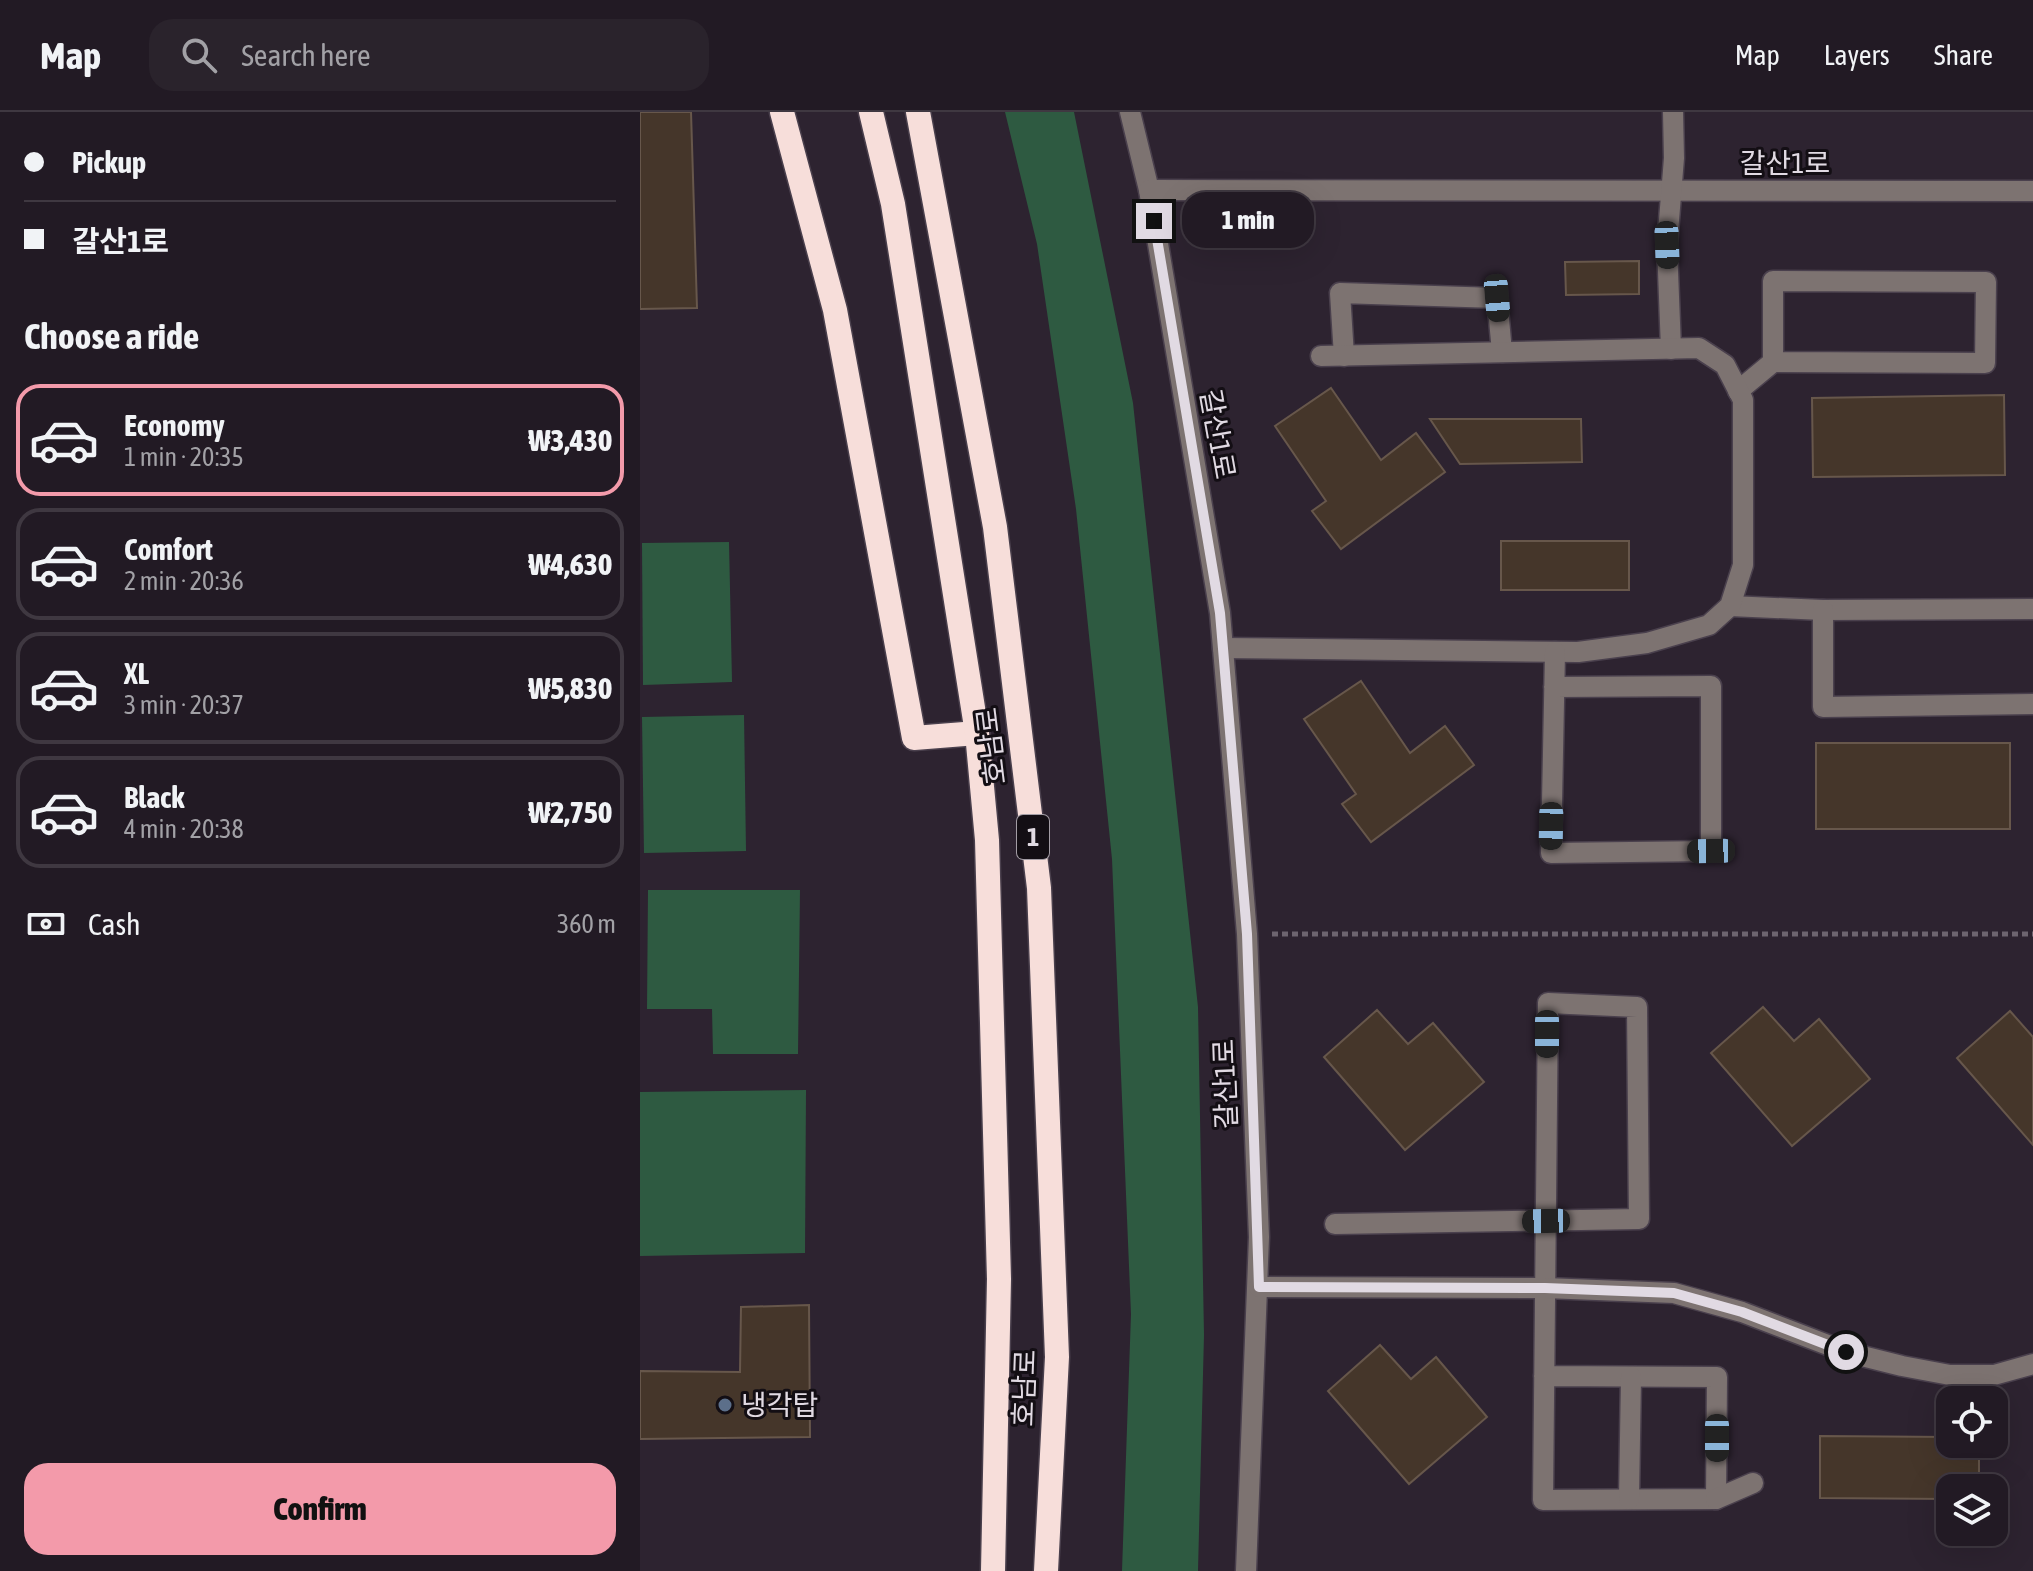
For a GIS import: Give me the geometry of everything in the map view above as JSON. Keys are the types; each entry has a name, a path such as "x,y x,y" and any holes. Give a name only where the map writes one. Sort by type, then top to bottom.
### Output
{"highway":[{"path":"782,112 835,310 914,738 977,733"},
{"name":"호남로","path":"871,112 893,204 977,733 987,840 999,1279 993,1571"},
{"name":"호남로","path":"918,112 995,527 1039,888 1057,1357 1046,1571"}],"street":[{"path":"1130,112 1149,190"},
{"path":"1671,349 1669,191 1674,158 1673,112"},
{"name":"갈산1로","path":"1246,1571 1259,1287 1247,934 1223,648 1149,190 2033,191"},
{"path":"1738,391 1773,362 1985,363 1986,282 1773,281 1773,362"},
{"path":"1344,356 1340,293 1497,298 1502,352"},
{"path":"1223,648 1555,652 1647,643 1709,625 1730,606 1743,565 1743,400 1725,365 1699,348 1321,356"},
{"path":"1730,606 1823,610 2033,609"},
{"path":"1823,610 1823,707 2033,704"},
{"path":"1554,687 1711,686 1711,851 1551,853 1554,687 1555,652"},
{"path":"1335,1224 1546,1221 1639,1219 1637,1007 1548,1003 1546,1221 1544,1376 1543,1500 1716,1499 1753,1483"},
{"path":"1259,1287 1545,1288 1674,1293 1742,1312 1846,1352 1950,1375 1994,1375 2033,1364"},
{"path":"1544,1376 1717,1377 1716,1499"},
{"path":"1629,1499 1631,1377"}],"path":[{"path":"1272,934 2033,934"}],"green space":[{"path":"1005,112 1074,112 1133,403 1198,1007 1204,1335 1198,1571 1122,1571 1131,1314 1112,859 1076,509 1037,244"},
{"path":"729,542 732,682 643,685 642,543"},
{"path":"744,715 746,851 644,853 642,717"},
{"path":"648,890 800,890 798,1054 713,1054 712,1009 647,1009"},
{"path":"806,1090 805,1253 640,1256 640,1092"}],"building":[{"path":"640,112 691,112 697,308 640,309"},
{"path":"1639,261 1639,294 1566,295 1565,262"},
{"path":"1331,388 1381,460 1416,433 1445,472 1341,549 1312,511 1326,501 1275,426"},
{"path":"2004,395 2005,475 1813,477 1812,398"},
{"path":"1430,419 1581,419 1582,462 1460,464"},
{"path":"1501,541 1629,541 1629,590 1501,590"},
{"path":"1361,681 1410,753 1445,726 1474,765 1371,842 1342,804 1356,794 1304,719"},
{"path":"1816,743 2010,743 2010,829 1816,829"},
{"path":"1763,1007 1794,1041 1819,1019 1870,1079 1792,1146 1711,1053"},
{"path":"1377,1010 1408,1044 1433,1023 1484,1082 1405,1150 1324,1057"},
{"path":"2010,1011 2033,1037 2033,1145 1957,1058"},
{"name":"냉각탑","path":"809,1305 810,1437 640,1439 640,1371 740,1372 741,1307"},
{"path":"1380,1345 1411,1379 1436,1357 1487,1417 1409,1484 1328,1391"},
{"path":"1820,1436 1936,1437 1936,1458 1979,1458 1979,1474 1936,1474 1936,1499 1820,1498"}],"place":[{"name":"냉각탑","path":"725,1405"}],"route":[{"path":"1154,221 1220,613 1247,934 1259,1287 1545,1288 1674,1293 1742,1312 1846,1352"}]}
